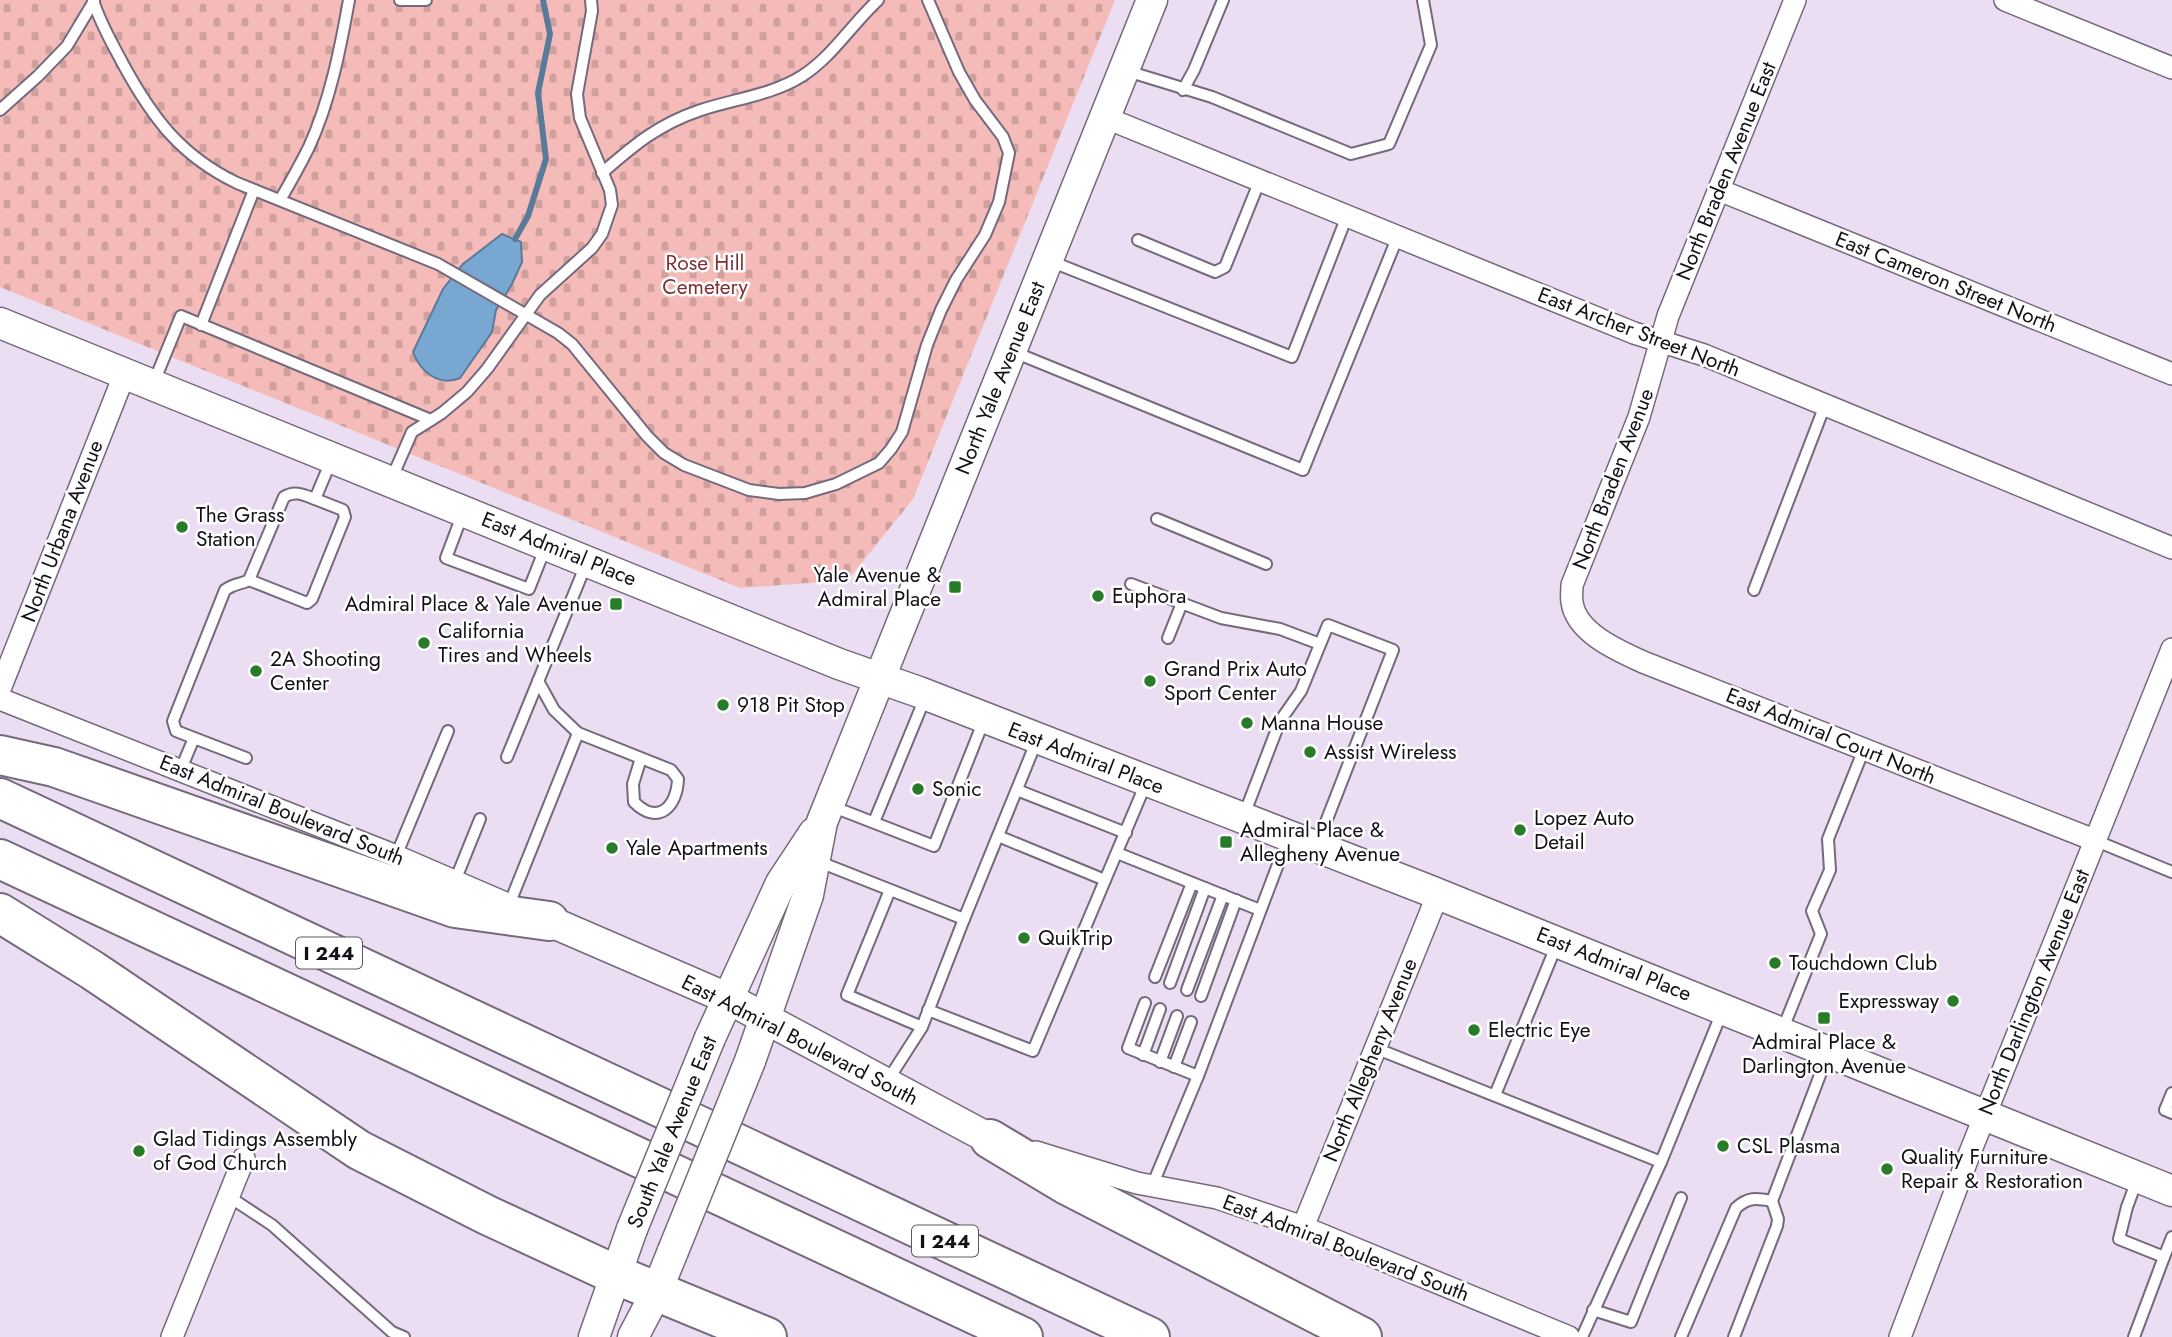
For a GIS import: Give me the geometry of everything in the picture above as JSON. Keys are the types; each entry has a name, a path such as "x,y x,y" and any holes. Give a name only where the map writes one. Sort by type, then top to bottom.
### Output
{"highway":[{"path":"0,755 54,767 455,908 549,921"},
{"name":"I 244","path":"0,799 1150,1337"},
{"name":"I 244","path":"0,859 1023,1337"},
{"path":"0,913 92,970 359,1150 614,1275 767,1337"},
{"path":"990,1139 1065,1184 1362,1337"}],"main road":[{"name":"North Yale Avenue East","path":"848,755 1152,0"},
{"name":"East Admiral Place","path":"0,323 878,678 1438,894 2172,1191"},
{"name":"South Yale Avenue East","path":"633,1337 656,1293 750,1060 808,895 825,814 848,755"},
{"name":"South Yale Avenue East","path":"594,1337 632,1229 727,998 782,883 825,814"},
{"name":"East Admiral Boulevard South","path":"549,921 727,998 990,1139"}],"street":[{"name":"North Braden Avenue East","path":"1661,342 1668,316 1795,0"},
{"path":"2005,0 2172,68"},
{"name":"East Archer Street North","path":"1104,117 1661,342 1704,355 2172,548"},
{"name":"East Cameron Street North","path":"1719,190 2172,374"},
{"name":"North Braden Avenue","path":"1576,617 1572,602 1573,585 1639,417 1661,342"},
{"name":"North Urbana Avenue","path":"0,689 125,373"},
{"name":"East Admiral Court North","path":"1576,617 1599,637 1628,655 2094,840"},
{"name":"North Darlington Avenue East","path":"1900,1337 2094,840 2172,649"},
{"name":"East Admiral Boulevard South","path":"0,699 181,769 549,921"},
{"name":"North Allegheny Avenue","path":"1303,1227 1438,894"},
{"name":"East Admiral Boulevard South","path":"990,1139 1152,1186 1217,1198 1303,1227 1569,1337"},
{"path":"172,1337 244,1158"}],"lane":[{"path":"94,0 101,22 155,118 193,158 213,172 448,270 526,314 572,344 664,453 684,465 749,489 779,494 805,492 836,484 879,463 891,449 902,432 927,345 941,310 985,235 999,202 1009,153 1003,137 975,100 959,72 928,0"},
{"path":"0,110 67,46 94,0"},
{"path":"280,201 309,146 324,107 339,54 349,0"},
{"path":"400,0 426,0"},
{"path":"391,480 412,432 467,392 487,369 540,295 592,248 602,234 612,205 610,190 580,118 577,94 592,11 591,0"},
{"path":"602,173 642,138 666,125 697,111 780,88 804,75 830,52 878,0"},
{"path":"1183,90 1194,71 1223,0"},
{"path":"1124,71 1212,97 1351,155 1389,144 1431,45 1423,0"},
{"path":"1138,240 1215,272 1225,267 1260,180"},
{"path":"201,324 254,190"},
{"path":"1047,260 1292,357 1347,215"},
{"path":"1011,351 1303,470 1398,236"},
{"path":"153,384 181,316 431,420"},
{"path":"1754,590 1825,405"},
{"path":"316,499 333,457"},
{"path":"246,758 176,731 173,721 225,590 234,583 249,580 284,497 290,493 301,494 343,510 345,517 312,599 307,604 249,580"},
{"path":"464,510 446,558 529,589 547,544"},
{"path":"1157,519 1266,564"},
{"path":"507,757 588,561"},
{"path":"1131,584 1221,618 1280,629 1320,643"},
{"path":"1168,638 1182,603"},
{"path":"1152,1186 1198,1076 1260,910 1304,841 1393,650 1328,625 1301,691 1280,721 1243,818"},
{"path":"538,681 554,710 578,733 641,758 671,770 678,779 677,794 673,803 665,809 650,812 641,809 634,802 633,784 641,758"},
{"path":"874,822 926,695"},
{"path":"825,814 874,822 934,846 985,718"},
{"path":"396,856 447,731"},
{"path":"509,905 578,733"},
{"path":"181,769 194,738"},
{"path":"886,1084 922,1027 1037,740"},
{"path":"1782,1033 1821,934 1812,911 1830,870 1828,839 1864,749"},
{"path":"928,1010 1033,1051 1147,781"},
{"path":"1017,790 1125,832"},
{"path":"455,881 480,819"},
{"path":"998,836 1105,880"},
{"path":"2094,840 2172,872"},
{"path":"1117,853 1260,910"},
{"path":"815,860 964,919"},
{"path":"1155,978 1192,883"},
{"path":"1170,983 1205,888"},
{"path":"890,890 847,995 922,1027"},
{"path":"1187,990 1223,895"},
{"path":"1200,996 1236,900"},
{"path":"1495,1095 1558,942"},
{"path":"1145,1003 1128,1048 1198,1076"},
{"path":"1143,1055 1160,1009"},
{"path":"1582,1337 1661,1162 1724,1009"},
{"path":"1160,1062 1177,1016"},
{"path":"1174,1067 1191,1021"},
{"path":"1375,1048 1661,1162"},
{"path":"1734,1337 1777,1226 1778,1219 1772,1201 1829,1052"},
{"path":"2172,1093 2165,1110 2172,1113"},
{"path":"2138,1177 2119,1239 2164,1257"},
{"path":"228,1196 272,1224 392,1332 404,1337"},
{"path":"1593,1310 1631,1322 1681,1198"},
{"path":"1681,1337 1736,1208 1743,1201 1752,1198 1772,1201"},
{"path":"2134,1337 2172,1237"}],"green space":[{"name":"Rose Hill Cemetery","path":"0,0 1115,0 913,499 851,576 835,581 740,588 0,287"}],"water":[{"path":"502,234 521,242 522,262 496,310 492,332 460,378 437,379 425,371 413,352 443,289 463,264"}],"waterway":[{"path":"515,239 528,216 546,159 538,93 550,34 543,0"}],"place":[{"name":"The Grass Station","path":"182,527"},
{"name":"Yale Avenue & Admiral Place","path":"955,587"},
{"name":"Euphora","path":"1098,596"},
{"name":"Admiral Place & Yale Avenue","path":"616,604"},
{"name":"California Tires and Wheels","path":"424,643"},
{"name":"2A Shooting Center","path":"256,671"},
{"name":"Grand Prix Auto Sport Center","path":"1150,681"},
{"name":"918 Pit Stop","path":"723,705"},
{"name":"Manna House","path":"1247,723"},
{"name":"Assist Wireless","path":"1310,752"},
{"name":"Sonic","path":"918,789"},
{"name":"Lopez Auto Detail","path":"1520,830"},
{"name":"Admiral Place & Allegheny Avenue","path":"1226,842"},
{"name":"Yale Apartments","path":"612,848"},
{"name":"QuikTrip","path":"1024,938"},
{"name":"Touchdown Club","path":"1775,963"},
{"name":"Expressway","path":"1953,1001"},
{"name":"Admiral Place & Darlington Avenue","path":"1824,1018"},
{"name":"Electric Eye","path":"1474,1030"},
{"name":"CSL Plasma","path":"1723,1146"},
{"name":"Glad Tidings Assembly of God Church","path":"139,1151"},
{"name":"Quality Furniture Repair & Restoration","path":"1887,1169"}]}
